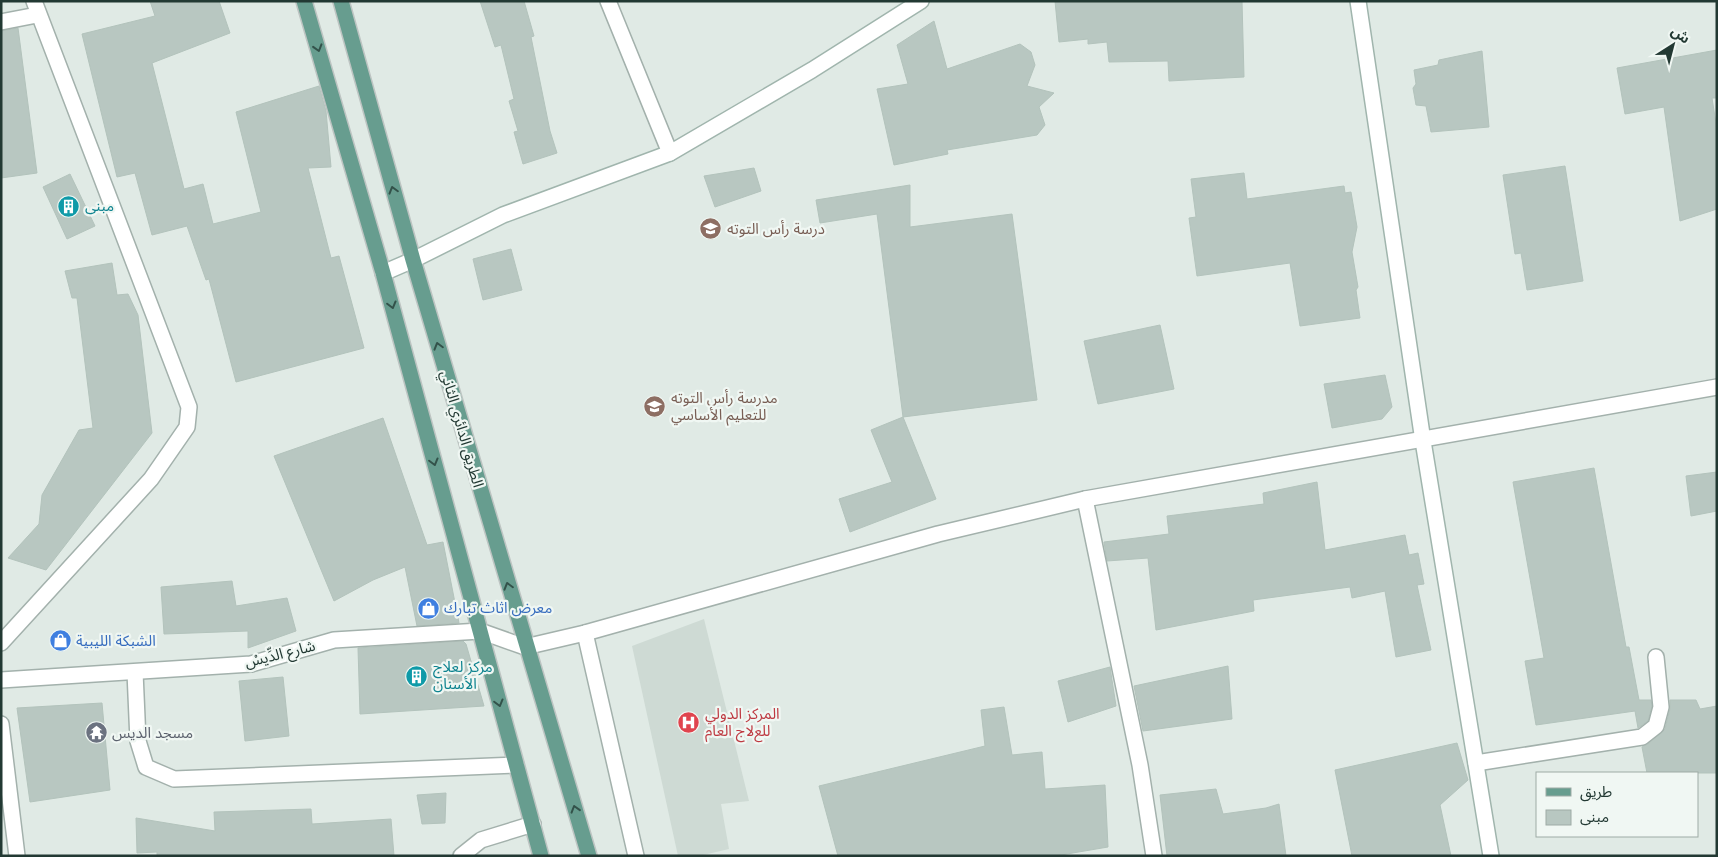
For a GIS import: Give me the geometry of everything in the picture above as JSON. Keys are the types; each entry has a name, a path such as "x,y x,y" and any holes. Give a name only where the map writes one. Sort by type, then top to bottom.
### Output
{"main road":[{"path":"304,1 383,272 541,856"},
{"name":"الطريق الدائري الثاني","path":"341,1 413,260 525,647 589,856"}],"street":[{"path":"608,1 670,153"},
{"path":"383,272 413,260 504,215 670,153 812,70 921,1"},
{"path":"1358,1 1423,441 1491,856"},
{"path":"1,22 35,8 89,140 189,407 187,427 150,479 1,643"},
{"path":"525,647 585,633 938,534 1085,499 1423,441 1717,387"},
{"path":"1085,499 1140,765 1154,856"},
{"name":"شارع الدِّيسْ","path":"1,680 251,664 334,640 480,631 525,647"},
{"path":"585,633 636,856"},
{"path":"1476,763 1642,737 1656,726 1661,707 1656,657"},
{"path":"135,672 138,741 146,767 174,779 516,764"},
{"path":"1,724 17,856"},
{"path":"461,856 481,840 533,824"}],"shaded area":[{"name":"المركز الدولي للعﻻج العام","path":"704,619 749,801 721,804 729,849 699,856 678,856 632,646"}],"building":[{"path":"150,1 219,1 230,33 152,63 184,189 203,184 213,224 261,212 236,112 319,86 326,111 331,167 308,168 331,258 339,256 364,348 236,382 209,279 206,280 187,226 152,235 135,173 117,177 82,34 155,16"},
{"path":"480,1 524,1 534,36 531,37 550,131 557,153 523,164 514,132 518,131 509,101 514,99 501,45 495,47"},
{"path":"1055,1 1242,1 1244,77 1169,81 1168,61 1109,62 1107,42 1088,44 1088,39 1059,42"},
{"path":"934,21 947,69 1020,44 1031,52 1035,65 1027,86 1054,93 1039,107 1045,125 1037,135 947,150 948,154 894,165 877,89 908,84 897,45"},
{"path":"18,28 37,173 1,178 1,31"},
{"path":"1717,50 1717,98 1712,98 1717,130 1717,209 1680,221 1664,107 1625,114 1617,68"},
{"path":"1482,51 1489,127 1431,132 1426,106 1416,105 1413,88 1416,84 1414,70 1438,65 1439,60"},
{"path":"1565,166 1583,281 1527,290 1521,253 1515,254 1503,175"},
{"path":"754,168 761,191 715,207 704,176"},
{"path":"1244,173 1247,199 1344,186 1345,193 1351,192 1357,227 1352,252 1358,287 1356,290 1360,318 1300,326 1290,263 1197,276 1189,218 1196,217 1191,179"},
{"name":"مبنى","path":"70,174 95,226 67,239 43,187"},
{"path":"910,185 910,227 1012,214 1037,400 903,417 877,214 820,223 816,200"},
{"path":"511,249 522,290 483,300 473,259"},
{"path":"112,263 117,295 128,294 138,315 152,433 46,570 8,558 39,524 42,495 79,430 93,428 77,298 72,298 65,271"},
{"path":"1160,325 1174,389 1098,404 1084,341"},
{"path":"1385,375 1392,407 1382,419 1332,428 1324,384"},
{"path":"903,417 936,499 850,532 839,499 892,482 871,430"},
{"path":"383,418 427,545 443,542 459,623 417,626 405,567 373,580 334,601 274,456"},
{"path":"1594,468 1626,647 1629,647 1639,700 1651,700 1652,706 1648,721 1638,728 1635,711 1536,725 1525,661 1544,658 1513,482"},
{"path":"1717,472 1717,511 1691,516 1686,476"},
{"path":"1317,482 1325,550 1405,535 1409,555 1418,553 1424,584 1417,585 1431,650 1396,657 1385,591 1352,598 1350,587 1253,600 1254,611 1156,630 1148,558 1107,561 1104,542 1169,534 1167,516 1264,504 1263,493"},
{"path":"232,581 236,606 287,598 296,631 248,648 248,631 164,634 161,587"},
{"name":"مركز لعلاج الأسنان","path":"463,641 466,644 484,706 360,714 358,648"},
{"path":"1228,666 1232,719 1143,731 1134,686"},
{"path":"1110,667 1116,706 1068,722 1058,681"},
{"path":"283,677 289,736 245,741 239,681"},
{"path":"1670,700 1696,700 1700,709 1717,706 1717,773 1647,772 1642,747 1665,729 1670,709"},
{"path":"102,703 110,790 30,802 17,708"},
{"path":"1004,707 1012,755 1042,752 1045,789 1105,785 1108,847 1055,856 838,856 819,786 985,746 981,710"},
{"path":"1457,743 1468,780 1440,805 1451,856 1352,856 1335,770"},
{"path":"1216,789 1223,814 1266,808 1279,804 1286,856 1167,856 1160,795"},
{"path":"446,793 445,823 422,824 417,795"},
{"path":"311,809 312,824 391,819 394,856 157,856 157,852 137,853 136,818 215,831 214,812"}],"place":[{"name":"مبنى","path":"69,206"},
{"name":"درسة رأس التوته","path":"711,229"},
{"name":"مدرسة رأس التوته للتعليم الأساسي","path":"655,407"},
{"name":"معرض اثاث تبارك","path":"428,608"},
{"name":"الشبكة الليبية","path":"60,641"},
{"name":"مركز لعلاج الأسنان","path":"417,676"},
{"name":"المركز الدولي للعﻻج العام","path":"689,723"},
{"name":"مسجد الديس","path":"96,733"}]}
